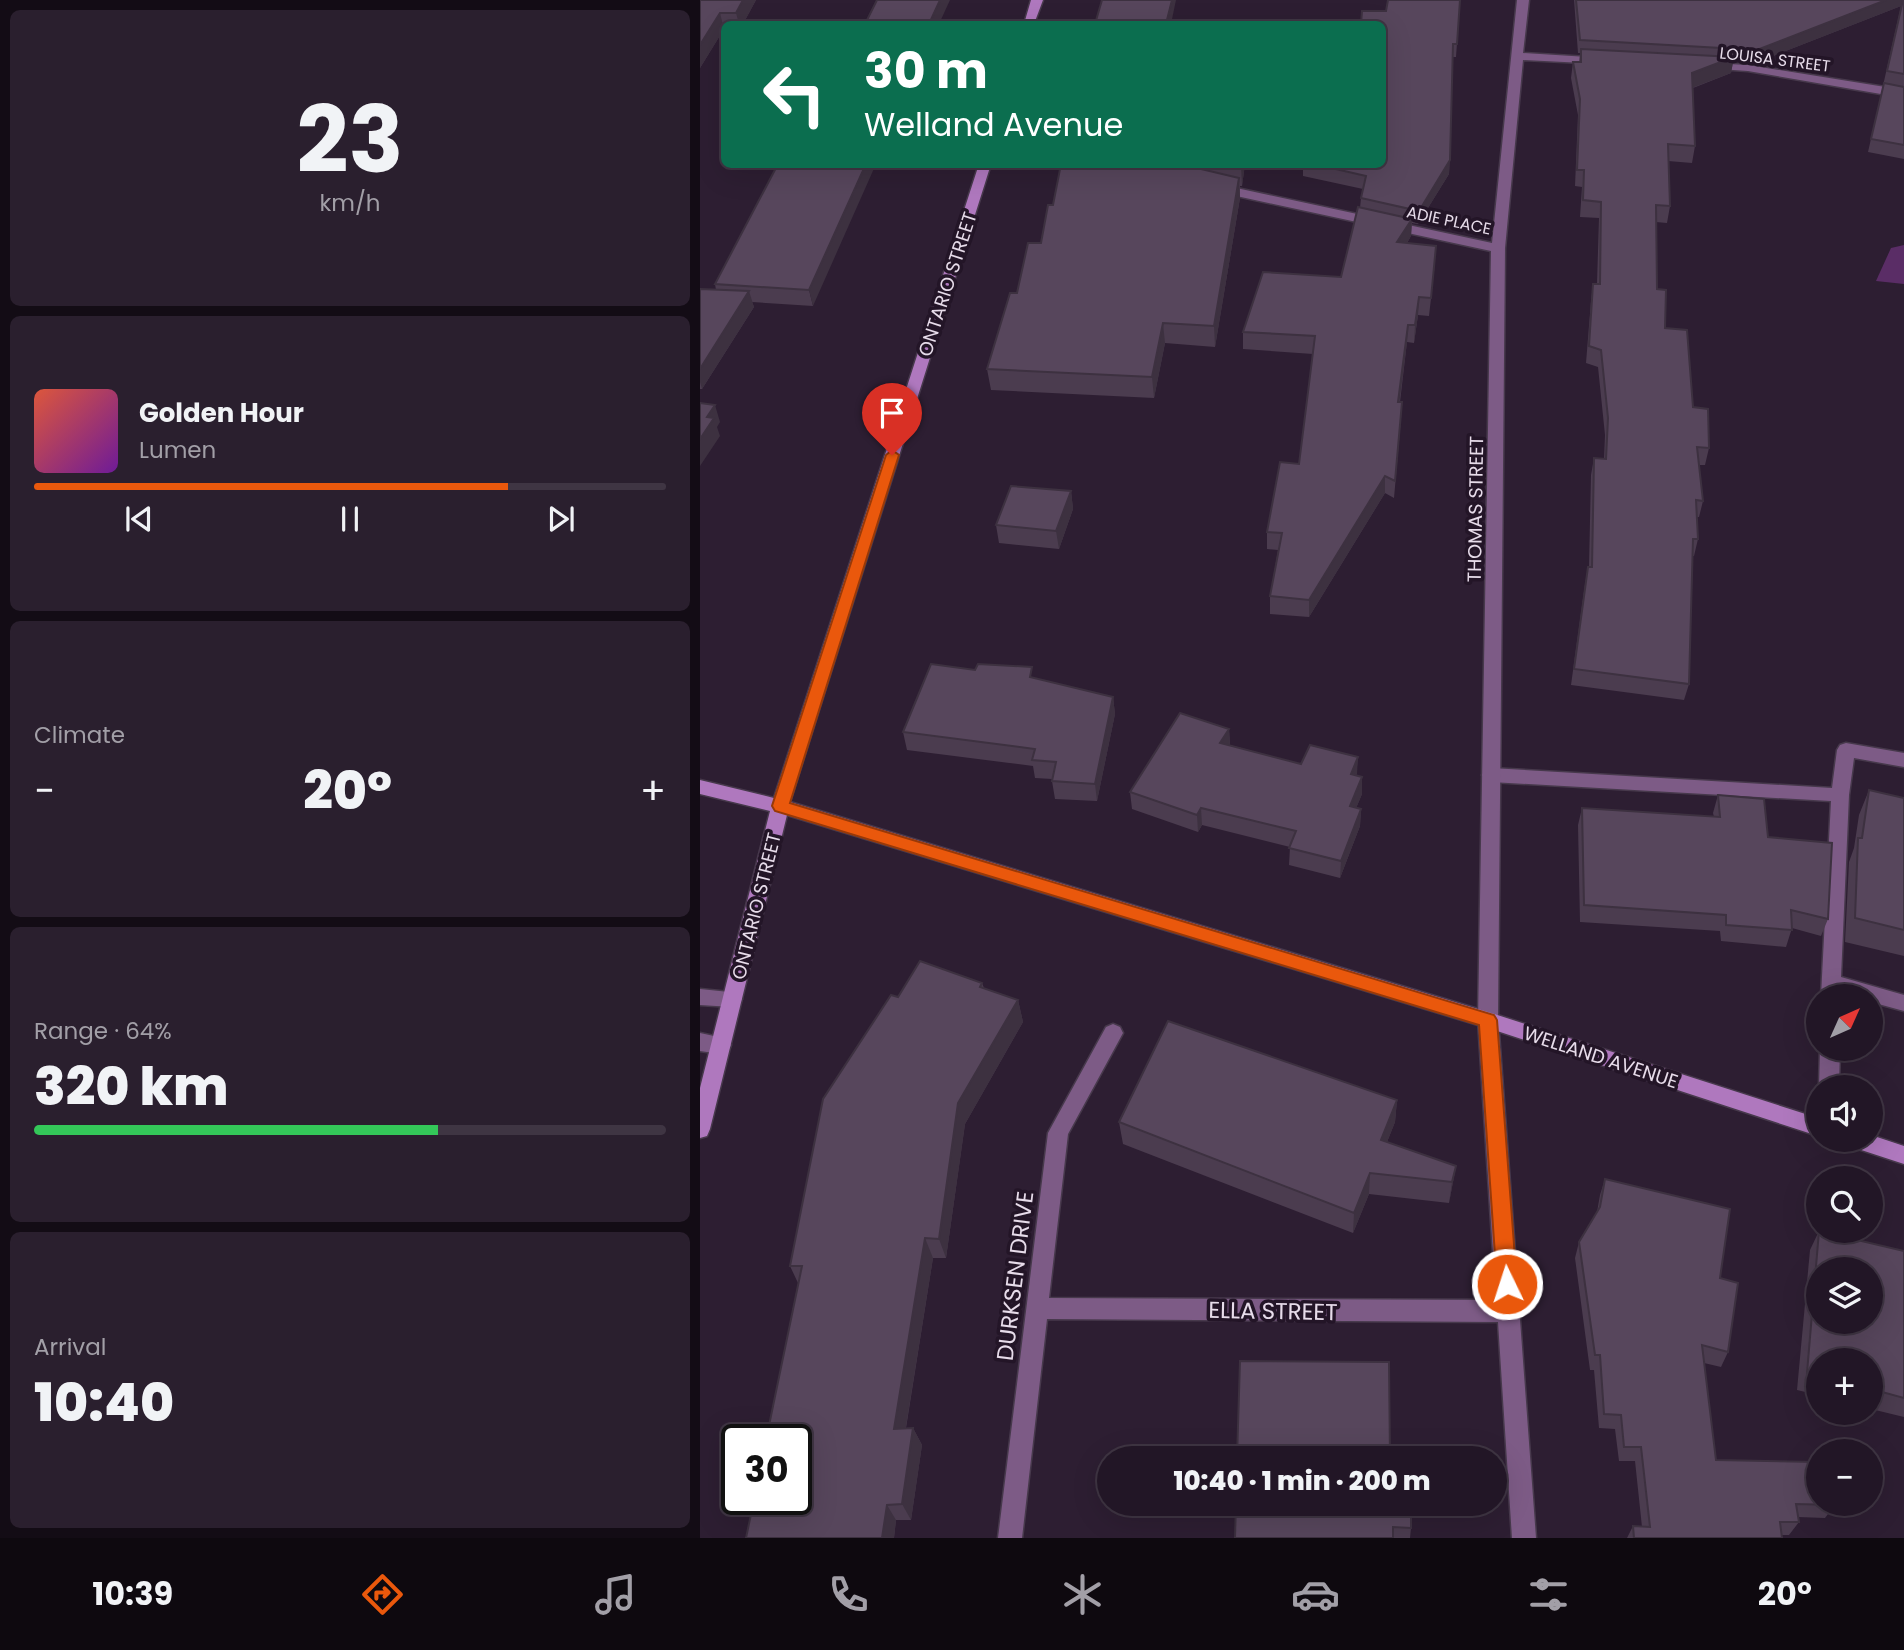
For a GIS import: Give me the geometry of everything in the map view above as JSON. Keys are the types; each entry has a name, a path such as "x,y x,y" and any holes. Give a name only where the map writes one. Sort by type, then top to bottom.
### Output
{"main road":[{"path":"1031,21 1037,0"},
{"name":"ONTARIO STREET","path":"700,1129 780,806 984,168"},
{"name":"WELLAND AVENUE","path":"700,787 780,806 1488,1020 1806,1123"},
{"path":"1883,1148 1904,1155"}],"street":[{"name":"THOMAS STREET","path":"1523,0 1498,248 1488,1020 1524,1538"},
{"path":"1516,56 1612,61"},
{"name":"LOUISA STREET","path":"1693,65 1748,68 1904,94"},
{"name":"ADIE PLACE","path":"1200,185 1498,248"},
{"path":"1831,984 1840,795 1846,750 1904,760"},
{"path":"1491,775 1840,795"},
{"path":"700,997 732,999"},
{"path":"1883,999 1904,1003"},
{"name":"DURKSEN DRIVE","path":"1010,1538 1058,1133 1113,1033"},
{"path":"700,1042 721,1045"},
{"name":"ELLA STREET","path":"1037,1308 1509,1311"}],"shaded area":[{"path":"1904,245 1904,284 1876,281 1891,248"}],"building":[{"path":"700,0 743,0 736,13 720,13 700,45"},
{"path":"877,0 940,0 930,21 866,21"},
{"path":"1102,0 1172,0 1167,21 1096,21"},
{"path":"1388,0 1460,0 1457,44 1453,44 1450,160 1419,211 1361,198 1366,176 1331,168 1386,168 1386,21 1361,21 1362,11 1386,11"},
{"path":"1576,0 1886,0 1757,50 1580,40"},
{"path":"1904,0 1904,74 1887,71"},
{"path":"1581,49 1734,57 1692,73 1695,146 1668,144 1670,206 1656,205 1657,289 1666,290 1665,328 1687,330 1693,407 1708,409 1709,448 1697,447 1703,501 1696,500 1698,539 1693,539 1689,684 1574,669 1588,567 1592,567 1594,458 1606,459 1608,418 1601,350 1589,346 1593,284 1600,284 1601,202 1583,200 1584,170 1577,170 1580,99 1573,62 1581,62"},
{"path":"1884,83 1904,87 1904,145 1871,139"},
{"path":"776,168 864,168 809,290 715,284"},
{"path":"1060,168 1197,168 1239,178 1214,326 1163,323 1152,377 987,369 1010,293 1017,293 1028,243 1041,243 1048,205 1053,205"},
{"path":"1358,207 1412,219 1397,242 1436,246 1431,298 1419,297 1415,325 1408,325 1398,402 1402,402 1395,481 1385,476 1309,600 1270,596 1282,533 1267,532 1280,462 1299,464 1315,336 1243,332 1263,272 1341,277"},
{"path":"700,289 749,291 700,369"},
{"path":"700,403 715,405 707,417 714,418 700,439"},
{"path":"1011,486 1071,491 1056,531 996,525"},
{"path":"931,664 975,670 978,664 1032,667 1030,677 1113,697 1095,784 1052,781 1056,762 1032,760 1035,749 903,732"},
{"path":"1180,713 1229,729 1220,743 1301,764 1310,745 1358,757 1351,774 1362,777 1350,806 1361,809 1341,861 1289,848 1296,831 1201,808 1197,815 1130,792"},
{"path":"1869,790 1904,798 1904,930 1855,918 1858,838 1862,838"},
{"path":"1718,795 1764,799 1768,837 1832,843 1828,919 1791,910 1792,930 1726,925 1726,915 1584,905 1582,808 1720,817"},
{"path":"920,961 982,983 980,987 1018,1000 958,1103 939,1239 925,1238 894,1429 913,1428 902,1504 887,1505 882,1538 746,1538 751,1515 812,1515 812,1424 769,1424 802,1266 790,1266 823,1099 891,995 898,997"},
{"path":"1168,1021 1397,1100 1381,1140 1456,1166 1452,1182 1370,1173 1354,1213 1119,1122"},
{"path":"1605,1179 1730,1209 1720,1278 1738,1283 1728,1352 1702,1345 1716,1460 1806,1462 1806,1504 1796,1504 1799,1522 1780,1522 1782,1538 1634,1538 1633,1526 1650,1527 1641,1447 1624,1447 1621,1415 1604,1414 1600,1355 1595,1355 1579,1242 1600,1207"},
{"path":"1818,1243 1870,1243 1904,1251 1904,1398 1883,1392 1883,1348 1809,1348 1810,1334 1883,1334 1883,1257 1817,1257"},
{"path":"1240,1361 1389,1362 1390,1446 1237,1446"},
{"path":"1236,1516 1411,1516 1411,1528 1393,1527 1393,1538 1235,1538"}],"route":[{"path":"892,455 780,806 1488,1020 1507,1284"}]}
